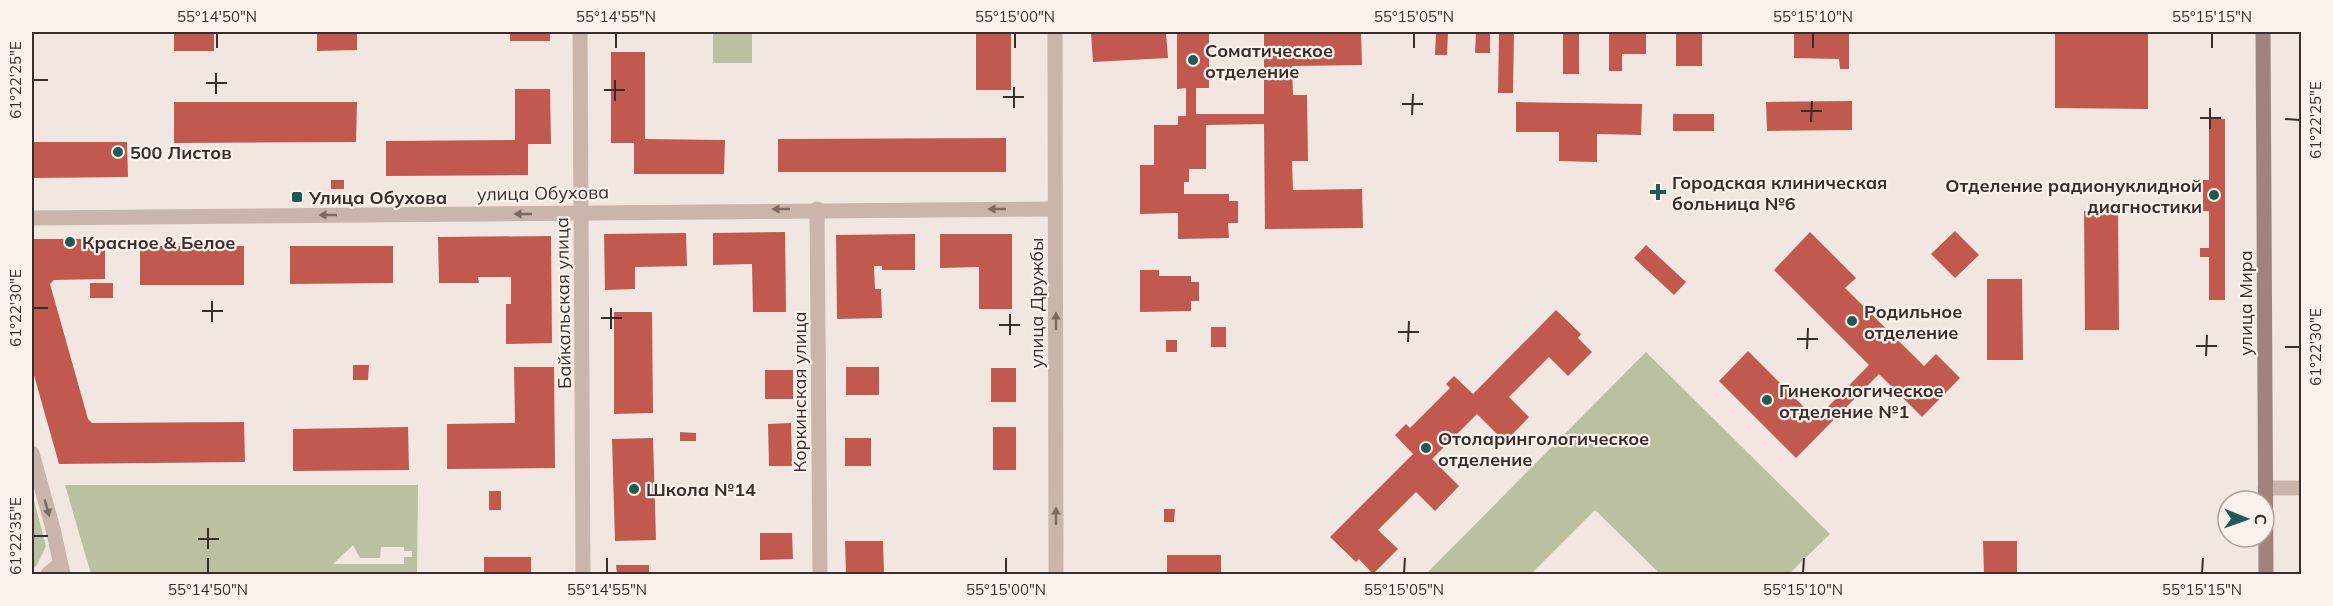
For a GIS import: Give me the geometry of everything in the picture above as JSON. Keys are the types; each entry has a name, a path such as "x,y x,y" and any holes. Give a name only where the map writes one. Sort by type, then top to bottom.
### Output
{"main road":[{"name":"улица Мира","path":"2263,32 2266,574"}],"street":[{"name":"Байкальская улица","path":"580,32 584,574"},
{"name":"улица Дружбы","path":"1055,32 1056,574"},
{"name":"улица Обухова","path":"32,218 582,213 696,209 1055,209"},
{"name":"Коркинская улица","path":"817,209 820,574"},
{"path":"32,453 59,549 62,569 48,574"},
{"path":"2265,488 2301,488"}],"green space":[{"path":"713,32 752,32 752,63 713,63"},
{"path":"1646,352 1830,534 1789,574 1660,574 1595,510 1531,574 1426,574"},
{"path":"65,485 418,485 417,574 91,574","holes":["353,545 360,558 380,558 381,547 404,547 404,551 412,551 412,557 404,557 404,564 333,564"]},
{"path":"32,493 46,546 32,570"}],"building":[{"path":"174,32 214,32 214,51 174,51"},
{"path":"317,32 357,32 357,50 317,51"},
{"path":"510,32 550,32 550,41 510,41"},
{"path":"976,32 1011,32 1011,90 976,90"},
{"path":"1166,32 1168,58 1093,62 1091,33"},
{"path":"1177,32 1209,32 1209,88 1196,88 1196,114 1264,114 1264,32 1361,32 1362,65 1292,66 1293,95 1307,95 1308,161 1292,161 1293,190 1362,189 1363,228 1265,229 1264,124 1206,125 1206,169 1189,169 1189,182 1184,182 1184,194 1229,194 1229,201 1238,201 1238,223 1228,223 1229,238 1178,239 1178,213 1140,214 1140,165 1154,165 1154,125 1178,125 1178,116 1186,116 1186,88 1177,89"},
{"path":"1436,32 1448,32 1447,55 1435,55"},
{"path":"1476,32 1490,32 1490,53 1475,53"},
{"path":"1499,32 1514,32 1513,93 1498,93"},
{"path":"1563,32 1579,32 1579,74 1563,74"},
{"path":"1609,32 1646,32 1646,54 1622,54 1622,71 1609,71"},
{"path":"1676,32 1702,32 1702,66 1676,66"},
{"path":"1794,32 1849,32 1849,69 1840,69 1839,59 1794,58"},
{"path":"2055,32 2148,32 2148,109 2055,108"},
{"path":"611,52 645,52 645,139 725,140 724,174 634,174 634,143 611,143"},
{"path":"515,89 550,89 551,144 528,144 528,175 386,176 386,141 515,140"},
{"path":"1852,101 1852,130 1767,131 1766,102"},
{"path":"174,102 357,102 356,142 174,143"},
{"path":"1516,102 1642,104 1641,135 1597,134 1597,162 1559,161 1559,132 1516,132"},
{"path":"1673,114 1714,114 1714,131 1673,131"},
{"name":"Отделение радионуклидной диагностики","path":"2209,119 2225,119 2225,300 2209,300 2209,257 2200,257 2200,248 2209,248 2209,211 2203,211 2203,180 2209,180"},
{"path":"1006,138 1006,172 778,172 778,139"},
{"path":"32,142 127,142 128,177 32,178"},
{"path":"331,180 344,180 344,189 331,189"},
{"path":"2084,211 2118,211 2119,330 2085,330"},
{"path":"1955,231 1979,255 1955,278 1931,254"},
{"path":"785,232 786,312 753,312 752,264 713,265 713,233"},
{"name":"Родильное отделение","path":"1810,232 1856,278 1845,288 1924,366 1936,354 1960,378 1922,417 1879,374 1796,458 1719,381 1748,351 1816,419 1869,365 1774,270"},
{"path":"686,233 687,266 635,267 635,289 605,290 604,234"},
{"path":"915,234 915,270 882,270 882,266 874,266 875,289 881,289 882,318 837,319 836,235"},
{"path":"940,234 1012,234 1012,309 979,309 979,267 940,268"},
{"path":"551,236 552,343 506,344 506,304 511,304 511,277 478,277 479,283 439,283 438,237"},
{"path":"33,239 105,239 105,279 54,280 50,284 88,419 92,423 244,422 245,462 59,464 32,368"},
{"path":"1646,245 1686,282 1674,295 1634,258"},
{"path":"140,246 244,246 244,285 140,285"},
{"path":"290,246 393,246 393,283 290,284"},
{"path":"1140,270 1159,270 1159,276 1191,276 1191,282 1199,282 1199,301 1191,301 1191,311 1140,312"},
{"path":"1987,279 2022,279 2023,360 1987,360"},
{"path":"90,283 113,283 113,298 90,298"},
{"name":"Отоларингологическое отделение","path":"1556,310 1581,334 1578,338 1592,352 1568,376 1549,357 1509,397 1529,417 1505,442 1477,414 1432,459 1459,486 1435,511 1416,492 1378,530 1398,549 1373,574 1359,559 1356,562 1330,537 1413,454 1395,435 1406,424 1410,428 1450,388 1446,384 1454,376 1473,394"},
{"path":"614,312 652,312 653,413 614,414"},
{"path":"1211,327 1226,327 1226,347 1211,347"},
{"path":"1166,340 1177,340 1177,352 1166,352"},
{"path":"353,365 369,365 368,380 353,380"},
{"path":"514,367 554,367 555,468 447,469 447,424 515,423"},
{"path":"846,367 879,367 879,395 846,395"},
{"path":"991,368 1016,368 1016,402 991,402"},
{"path":"765,370 793,370 793,399 765,399"},
{"path":"791,423 792,466 769,466 768,424"},
{"path":"408,427 409,470 293,471 293,429"},
{"path":"993,427 1016,427 1016,470 993,470"},
{"path":"680,432 696,433 696,441 680,441"},
{"name":"Школа №14","path":"653,438 656,540 615,541 612,439"},
{"path":"845,438 871,438 871,466 845,466"},
{"path":"489,491 501,491 501,510 489,510"},
{"path":"1164,509 1175,509 1174,522 1164,522"},
{"path":"760,533 792,533 793,559 760,560"},
{"path":"845,541 883,541 884,574 846,574"},
{"path":"1983,541 2017,541 2017,574 1984,574"},
{"path":"1167,555 1221,555 1221,574 1167,574"},
{"path":"484,557 531,557 531,574 484,574"},
{"path":"616,565 649,565 649,574 617,574"}],"place":[{"name":"Соматическое отделение","path":"1193,60"},
{"name":"500 Листов","path":"118,152"},
{"name":"Городская клиническая больница №6","path":"1658,192"},
{"name":"Отделение радионуклидной диагностики","path":"2214,195"},
{"name":"Улица Обухова","path":"297,197"},
{"name":"Красное & Белое","path":"70,242"},
{"name":"Родильное отделение","path":"1852,321"},
{"name":"Гинекологическое отделение №1","path":"1767,400"},
{"name":"Отоларингологическое отделение","path":"1426,448"},
{"name":"Школа №14","path":"634,489"}]}
